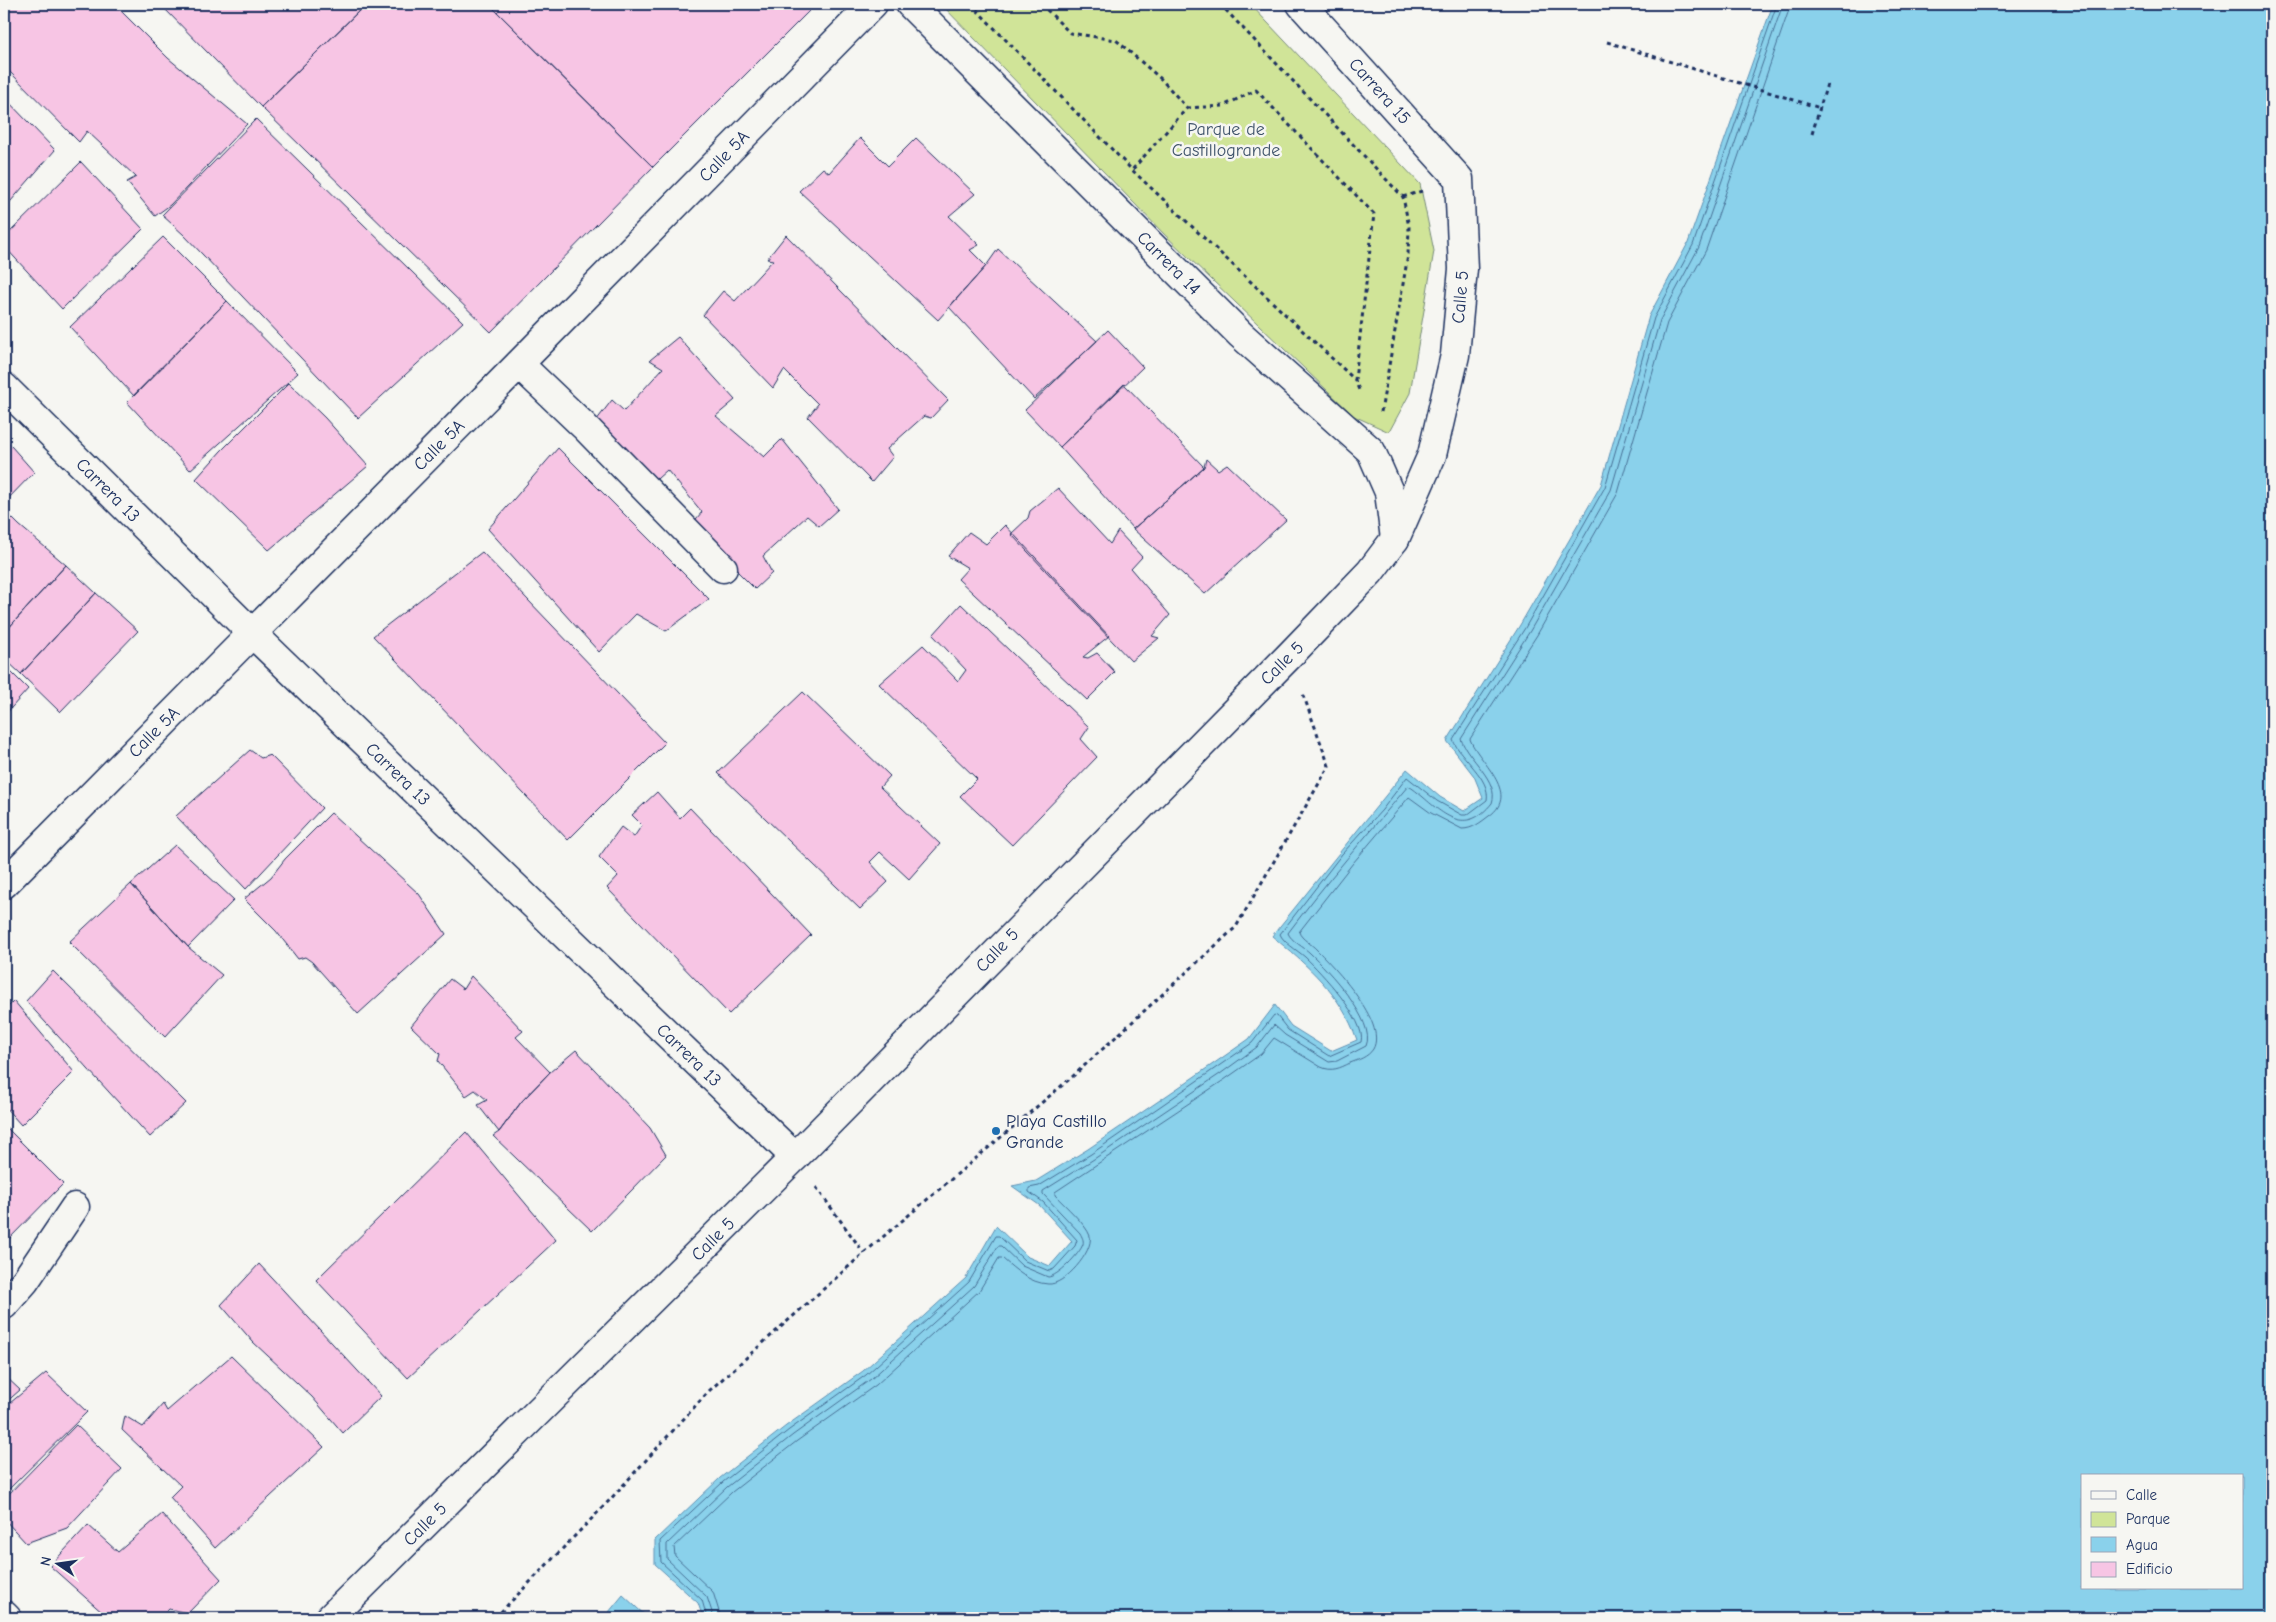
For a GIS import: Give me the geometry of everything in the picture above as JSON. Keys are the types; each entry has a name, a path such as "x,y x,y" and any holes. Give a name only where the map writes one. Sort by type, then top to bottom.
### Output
{"street":[{"name":"Calle 5A","path":"4,884 873,4"},
{"name":"Carrera 14","path":"910,4 1241,335 1370,451 1389,492 1395,539"},
{"name":"Carrera 15","path":"1301,4 1459,179"},
{"name":"Calle 5","path":"330,1618 795,1157 1370,572 1395,539 1432,455 1455,355 1463,270 1459,179"},
{"path":"519,364 584,426 723,568"},
{"name":"Carrera 13","path":"4,387 252,633 795,1157"},
{"path":"4,1305 25,1281 75,1207"},
{"path":"4,1615 7,1618"}],"path":[{"path":"971,4 1132,170 1355,380"},
{"path":"1041,4 1070,33 1116,40 1161,80 1187,108"},
{"path":"1220,4 1404,197 1409,226 1408,255 1381,416 1374,416"},
{"path":"1607,42 1820,108"},
{"path":"1812,134 1827,84"},
{"path":"1132,170 1187,108 1223,106 1256,90 1374,214 1355,380 1361,398"},
{"path":"495,1618 606,1504 710,1390 864,1253 1072,1077 1236,927 1329,766 1290,655"},
{"path":"795,1157 864,1253"}],"green space":[{"name":"Parque de Castillogrande","path":"941,4 1250,4 1420,184 1434,251 1410,393 1389,432 1354,416 1164,234"}],"water":[{"path":"1773,4 2272,4 2272,1618 703,1618 698,1603 655,1564 655,1540 720,1478 786,1426 863,1371 966,1278 996,1226 1028,1257 1050,1266 1072,1241 1039,1205 1012,1186 1036,1181 1088,1149 1213,1064 1249,1039 1275,1005 1291,1026 1331,1051 1357,1040 1333,995 1298,958 1272,936 1407,769 1440,797 1464,811 1483,798 1474,776 1447,741 1520,625 1601,485 1649,316 1688,243"},
{"path":"623,1595 648,1618 604,1618"}],"building":[{"path":"4,4 114,4 168,58 247,124 170,205 155,216 127,182 136,177 87,131 79,142 4,66"},
{"path":"160,4 366,4 261,107"},
{"path":"366,4 489,4 653,167 491,332 261,107"},
{"path":"489,4 816,4 653,167"},
{"path":"4,97 55,150 4,209"},
{"path":"256,119 463,322 358,418 184,235 162,215"},
{"path":"860,138 888,166 916,138 975,194 949,216 979,245 970,250 986,266 938,320 799,191 823,168 829,173"},
{"path":"81,162 143,229 62,309 4,246 4,238"},
{"path":"786,235 948,400 931,418 924,416 887,449 893,457 872,482 808,417 818,404 784,370 773,388 703,315 723,291 735,301 773,260 767,259"},
{"path":"163,237 227,301 134,396 70,327"},
{"path":"998,249 1097,341 1034,399 949,307 986,266"},
{"path":"227,301 298,373 190,470 127,402"},
{"path":"1108,330 1143,367 1060,447 1025,410"},
{"path":"678,337 735,400 716,416 764,457 782,439 838,509 819,526 807,516 763,556 772,573 755,589 691,525 702,512 667,470 648,487 593,425 612,400 624,411 663,368 650,360"},
{"path":"289,383 325,418 368,466 269,550 196,479 221,451"},
{"path":"1124,384 1204,467 1133,529 1060,447"},
{"path":"4,438 34,472 4,503"},
{"path":"558,448 709,599 666,631 636,614 599,652 488,529"},
{"path":"1206,459 1218,470 1227,464 1286,520 1205,594 1133,529 1204,467"},
{"path":"1058,488 1110,544 1118,531 1142,557 1131,569 1170,615 1152,636 1159,638 1131,661 1011,534 1028,518 1030,511"},
{"path":"4,510 66,565 4,633"},
{"path":"1005,525 1109,636 1083,657 1088,658 1097,653 1115,672 1087,700 958,579 968,568 948,556 969,532 986,544"},
{"path":"482,552 665,743 568,840 373,636"},
{"path":"66,565 96,593 21,674 4,658 4,633"},
{"path":"96,593 138,631 60,712 21,674"},
{"path":"961,604 1089,727 1081,739 1097,757 1012,845 960,796 977,779 879,684 923,645 958,681 966,670 933,635"},
{"path":"4,665 28,689 4,716"},
{"path":"803,692 890,776 880,787 940,844 909,879 880,852 870,862 888,882 860,909 718,773"},
{"path":"250,750 261,758 270,755 322,808 246,889 176,816"},
{"path":"657,792 680,818 690,808 811,935 729,1014 607,888 618,876 599,857 621,827 634,837 642,825 632,815"},
{"path":"331,813 419,894 446,934 358,1014 312,962 305,957 298,959 276,931 244,899 271,877 285,859"},
{"path":"175,845 234,900 188,947 131,884"},
{"path":"131,884 188,947 222,975 165,1037 69,942"},
{"path":"53,971 186,1103 150,1137 26,1001"},
{"path":"471,976 523,1031 516,1037 550,1072 522,1101 499,1132 478,1105 487,1100 475,1090 466,1096 438,1061 440,1054 411,1026 450,979 463,989"},
{"path":"14,1001 74,1072 21,1125 4,1106 4,1011"},
{"path":"576,1050 650,1128 666,1155 592,1231 493,1136 499,1132 522,1101 550,1072"},
{"path":"4,1125 63,1184 4,1244"},
{"path":"466,1132 556,1240 408,1378 316,1280"},
{"path":"259,1264 381,1396 343,1433 312,1397 253,1342 221,1305"},
{"path":"231,1356 324,1447 215,1548 170,1497 181,1486 122,1430 125,1416 143,1427 163,1404 167,1411"},
{"path":"46,1373 87,1412 4,1494 4,1408"},
{"path":"4,1375 20,1390 4,1404"},
{"path":"76,1425 122,1469 67,1528 26,1543 4,1519 4,1499"},
{"path":"162,1514 221,1579 188,1613 169,1609 160,1618 122,1618 104,1614 50,1566 88,1525 118,1552"}],"place":[{"name":"Playa Castillo Grande","path":"996,1131"}]}
